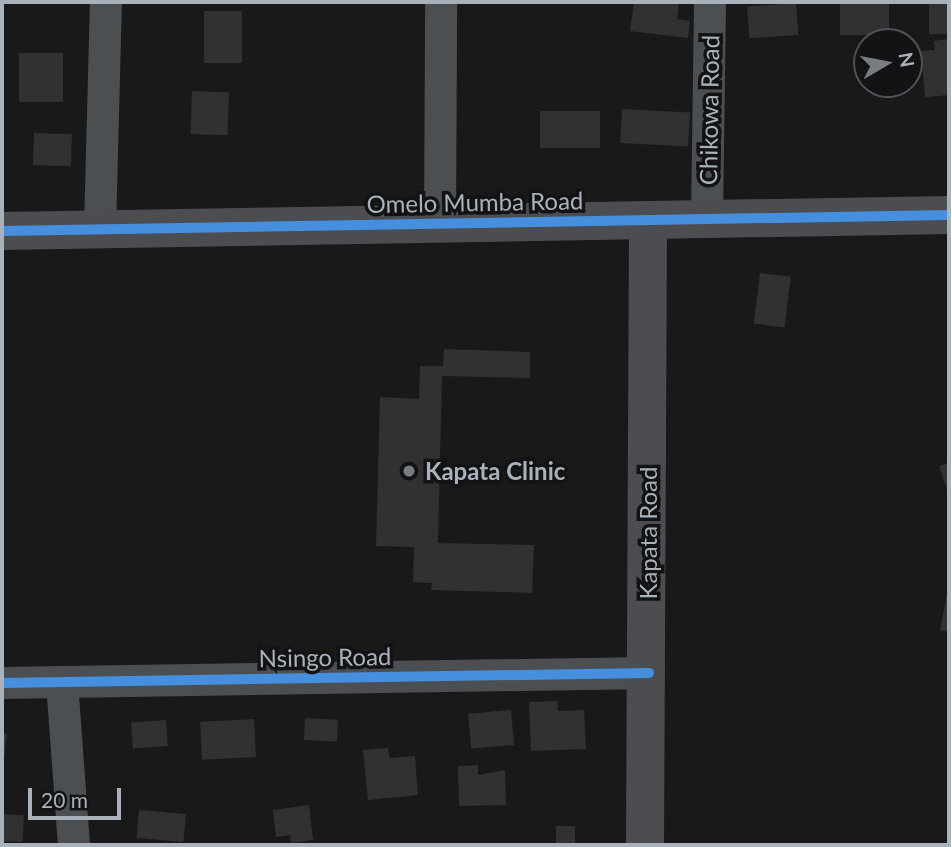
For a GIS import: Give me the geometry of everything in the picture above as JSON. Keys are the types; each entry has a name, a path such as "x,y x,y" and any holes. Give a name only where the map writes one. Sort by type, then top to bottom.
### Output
{"street":[{"path":"100,229 106,2"},
{"path":"440,223 441,2"},
{"name":"Chikowa Road","path":"707,219 710,2"},
{"name":"Omelo Mumba Road","path":"2,231 949,215"},
{"name":"Kapata Road","path":"645,845 649,673 648,220"},
{"name":"Nsingo Road","path":"2,683 649,673"},
{"path":"62,682 74,845"}],"building":[{"path":"634,2 679,2 677,19 690,21 688,38 630,31"},
{"path":"840,2 889,2 889,28 853,28 853,35 840,35"},
{"path":"929,2 949,2 949,34 929,34"},
{"path":"796,3 798,35 749,38 747,6"},
{"path":"204,11 242,11 242,63 204,63"},
{"path":"949,39 949,95 925,97 923,51 935,50 934,41"},
{"path":"19,53 63,53 63,102 19,102"},
{"path":"192,91 229,92 227,135 190,134"},
{"path":"622,109 690,113 688,147 620,143"},
{"path":"540,111 600,111 600,148 540,148"},
{"path":"34,133 72,134 71,166 33,165"},
{"path":"760,273 791,277 785,327 754,324"},
{"name":"Kapata Clinic","path":"444,349 530,352 530,378 442,376 438,543 534,545 532,593 431,590 432,583 413,582 414,547 376,546 380,397 419,399 420,366 443,366"},
{"path":"949,463 949,495 939,466"},
{"path":"949,589 949,632 940,630"},
{"path":"557,701 558,711 584,710 586,749 531,751 529,702"},
{"path":"511,710 514,745 471,749 468,714"},
{"path":"305,718 338,720 337,742 304,740"},
{"path":"254,719 256,757 202,760 200,722"},
{"path":"166,720 168,746 133,748 131,722"},
{"path":"2,733 7,734 3,768 2,768"},
{"path":"388,748 390,758 415,756 418,795 368,800 363,750"},
{"path":"478,765 478,775 505,770 506,805 459,806 458,766"},
{"path":"309,805 313,840 291,843 290,835 276,837 273,810"},
{"path":"139,810 186,814 183,842 137,838"},
{"path":"2,814 24,815 23,842 2,841"},
{"path":"556,826 575,826 575,845 556,845"}],"cycle path":[{"path":"2,231 949,215"},
{"path":"2,683 649,673"}],"place":[{"name":"Kapata Clinic","path":"409,471"}]}
